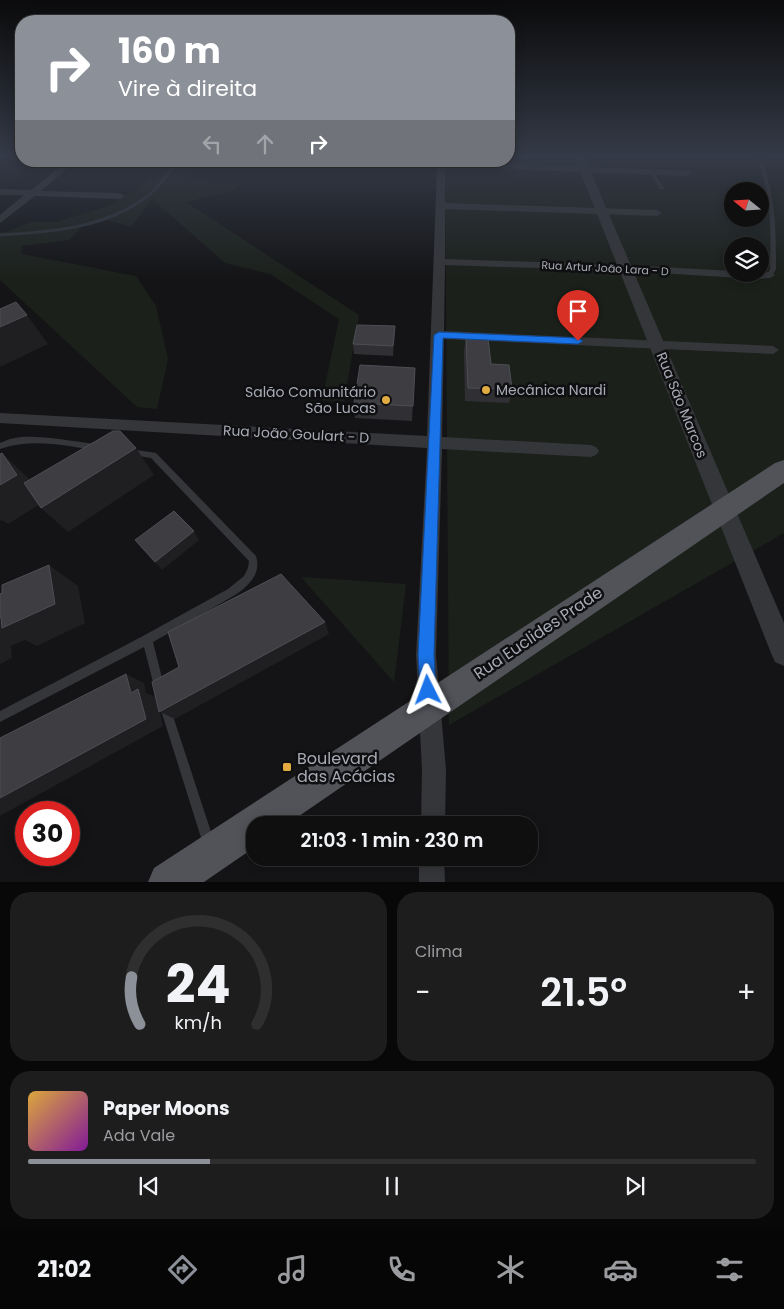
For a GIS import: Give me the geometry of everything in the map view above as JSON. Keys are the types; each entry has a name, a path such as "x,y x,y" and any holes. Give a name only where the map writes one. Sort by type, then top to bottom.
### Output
{"main road":[{"name":"Rua Euclides Prade","path":"168,882 784,470"}],"street":[{"path":"0,220 30,197"},
{"path":"433,816 434,770 428,707 426,655 439,335 440,197"},
{"name":"Rua São Marcos","path":"597,197 725,509 779,630 784,653"},
{"path":"440,206 657,214"},
{"name":"Rua Artur João Lara - D","path":"439,262 626,268 757,276 770,274"},
{"path":"439,335 772,350"},
{"name":"Rua João Goulart - D","path":"0,418 591,451"},
{"path":"432,866 432,882"}],"lane":[{"path":"770,274 773,269 774,207 771,197"},
{"path":"0,446 13,441 41,441 106,449"},
{"path":"0,717 147,640 231,592 246,579 253,569 253,559 153,455 125,451"},
{"path":"147,640 170,725 212,852"}],"shaded area":[{"path":"123,197 206,197 186,202 359,315 344,402 322,400 339,319 270,274 225,263 152,199 131,227 107,220 82,227 69,240 21,246 22,254 136,276 156,306 168,359 157,409 137,407 0,280 0,232 7,232 30,222 56,222 109,206"},
{"path":"445,197 724,197 724,228 769,228 769,197 784,197 784,533 449,725"},
{"path":"301,577 406,584 394,682"}],"building":[{"path":"16,302 27,315 0,327 0,309"},
{"path":"357,325 395,326 393,346 353,344"},
{"path":"466,337 488,338 491,364 509,365 512,389 468,388"},
{"path":"360,365 415,368 413,406 354,403"},
{"path":"113,431 120,431 136,448 41,508 24,483"},
{"path":"2,453 17,475 0,485 0,454"},
{"path":"174,511 194,531 155,562 135,540"},
{"path":"49,565 55,604 2,628 0,594 2,593 2,585"},
{"path":"281,574 325,622 159,712 152,682 179,667 168,632"},
{"path":"126,674 131,693 138,689 146,719 0,798 0,738"}],"waterway":[{"path":"0,235 59,230 79,226 116,214 145,197"}],"place":[{"name":"Mecânica Nardi","path":"486,390"},
{"name":"Salão Comunitário São Lucas","path":"386,400"},
{"name":"Boulevard das Acácias","path":"287,767"}],"route":[{"path":"428,690 426,655 439,335 578,341"}]}
